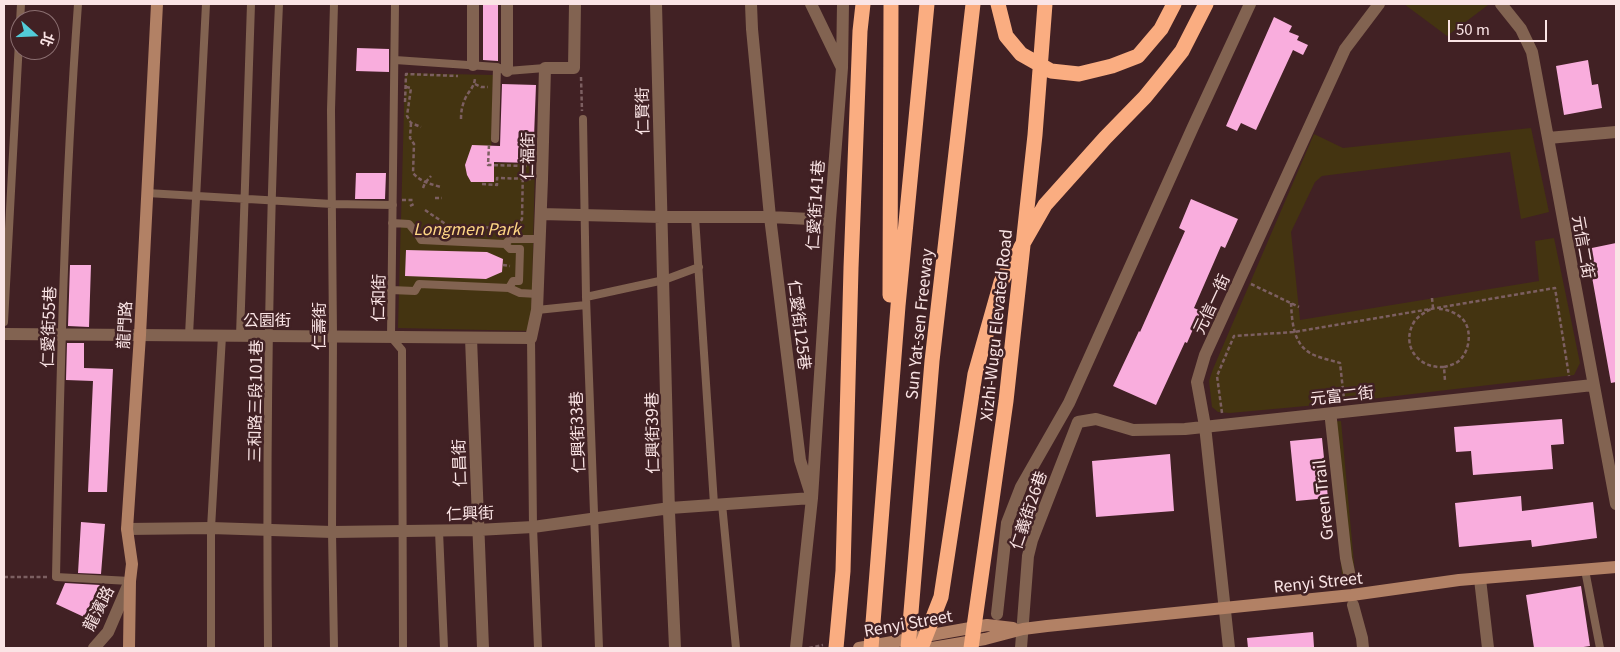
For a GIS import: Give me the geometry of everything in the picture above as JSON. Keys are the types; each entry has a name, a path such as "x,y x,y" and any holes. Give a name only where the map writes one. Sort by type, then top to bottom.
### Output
{"highway":[{"path":"836,648 843,571 851,268 860,31 863,4"},
{"path":"889,426 892,162 891,4"},
{"name":"Sun Yat-sen Freeway","path":"871,648 877,592 898,306 927,4"},
{"name":"Sun Yat-sen Freeway","path":"908,648 932,361 972,4"},
{"path":"998,4 1006,36 1021,54 1051,71 1079,74 1112,66 1138,56 1161,29 1174,4"},
{"name":"Xizhi-Wugu Elevated Road","path":"970,648 1006,401 1035,135 1044,4"},
{"path":"1168,70 1186,32 1195,4"},
{"path":"921,648 941,597 974,374 1001,282 1045,205 1168,70 1182,52 1206,4"}],"street":[{"name":"龍門路","path":"129,648 132,564 127,528 140,335 157,4"},
{"path":"472,4 474,65"},
{"path":"502,69 507,4"},
{"path":"545,68 574,68 575,4"},
{"name":"仁賢街","path":"656,4 661,217"},
{"name":"仁愛街125巷","path":"751,4 770,217 800,460 812,498 796,648"},
{"path":"811,4 842,68"},
{"name":"仁愛街141巷","path":"812,498 842,68 843,4"},
{"path":"997,614 1007,523 1021,487 1069,403 1250,4"},
{"name":"元信一街","path":"1229,648 1205,426 1197,382 1205,355 1345,49 1379,4"},
{"name":"元信二街","path":"1501,4 1521,29 1532,52 1616,504"},
{"name":"仁福街","path":"531,338 537,310 545,68"},
{"path":"1548,138 1616,132"},
{"path":"541,214 770,217 830,220"},
{"name":"仁興街39巷","path":"661,217 675,648"},
{"name":"公園街","path":"4,334 531,338"},
{"name":"仁昌街","path":"471,338 483,648"},
{"name":"元富二街","path":"1096,419 1133,430 1148,431 1593,385"},
{"name":"仁義街26巷","path":"1022,629 1028,556 1032,540 1078,422 1096,419"},
{"name":"Green Trail","path":"1331,420 1346,558 1350,577"},
{"name":"仁興街","path":"127,528 211,528 332,532 477,530 533,527 670,508 812,498"},
{"name":"Renyi Street","path":"932,648 1022,629 1352,595 1459,580 1616,567"},
{"path":"1480,579 1488,648"},
{"name":"龍濱路","path":"94,648 108,632 130,581"},
{"path":"1353,605 1363,648"},
{"name":"Renyi Street","path":"858,648 987,626 1022,629"},
{"path":"1021,648 1022,629"}],"lane":[{"path":"4,322 20,4"},
{"name":"仁愛街55巷","path":"56,577 61,335 78,4"},
{"path":"189,335 206,4"},
{"path":"240,336 251,4"},
{"name":"三和路三段101巷","path":"268,648 269,336 279,4"},
{"name":"仁壽街","path":"334,4 331,110 334,648"},
{"name":"仁和街","path":"395,4 391,337 402,350 401,532 403,648"},
{"path":"395,60 474,65 502,69 545,68"},
{"path":"495,140 502,69"},
{"name":"仁興街33巷","path":"583,119 586,301 599,648"},
{"path":"148,193 332,204 393,205"},
{"path":"695,217 718,504 736,648"},
{"path":"392,223 409,224 421,240 505,244 510,249 520,249 519,281 513,281 510,288"},
{"path":"505,244 510,239 540,239"},
{"path":"537,310 586,301 664,280 699,267"},
{"path":"392,290 415,291 419,284 510,288 520,293 537,294"},
{"path":"210,648 211,528 222,336"},
{"path":"531,338 533,527 538,648"},
{"path":"440,531 444,648"},
{"path":"1586,570 1600,648"},
{"path":"56,577 130,581"}],"path":[{"path":"461,120 466,98 475,84 474,65"},
{"path":"574,68 581,74 583,119"},
{"path":"405,125 406,74 465,76"},
{"path":"475,84 481,87"},
{"path":"406,88 411,88 408,116 411,123 410,138 414,144 413,173 425,183 441,188"},
{"path":"411,123 421,127"},
{"path":"425,210 453,227 514,228 522,219 523,166"},
{"path":"423,188 431,176"},
{"path":"482,184 497,185 497,178 542,179"},
{"path":"435,198 442,198"},
{"path":"402,224 403,200"},
{"path":"410,206 414,204"},
{"path":"503,265 511,266"},
{"path":"1247,283 1299,307"},
{"path":"1222,415 1217,376 1234,336 1294,332 1555,288 1569,380"},
{"path":"1432,298 1433,308"},
{"path":"1291,303 1293,330 1301,344 1310,353 1340,363 1345,404"},
{"path":"1433,308 1446,309 1459,317 1466,323 1469,333 1469,343 1464,355 1456,363 1444,367 1437,368 1418,360 1410,347 1409,338 1414,323 1421,314 1433,308"},
{"path":"1444,367 1444,381"},
{"path":"4,577 56,577"}],"green space":[{"path":"1404,4 1488,4 1488,5 1447,36"},
{"name":"Longmen Park","path":"405,73 493,75 491,163 535,164 531,331 398,328"},
{"path":"1531,128 1549,212 1521,219 1510,152 1322,176 1315,182 1291,232 1300,320 1539,281 1535,241 1554,238 1580,363 1574,375 1328,404 1230,413 1218,412 1212,407 1209,381 1213,369 1314,134 1343,148"},
{"path":"1341,421 1355,574 1342,575 1328,422"}],"building":[{"path":"483,4 498,4 498,61 483,60"},
{"path":"1274,17 1292,26 1289,32 1299,36 1297,40 1308,45 1303,55 1293,50 1256,130 1241,123 1237,131 1226,126"},
{"path":"357,48 389,49 389,72 356,71"},
{"path":"1588,60 1592,85 1598,84 1602,108 1564,115 1556,66"},
{"path":"502,84 536,85 533,163 494,162 494,182 471,182 465,165 472,145 500,146"},
{"path":"356,173 386,173 385,199 355,199"},
{"path":"1191,199 1238,219 1225,248 1221,246 1194,308 1201,311 1156,405 1113,386 1140,332 1185,231 1179,228"},
{"path":"1616,243 1616,382 1611,383 1587,249"},
{"path":"406,250 487,252 503,259 502,272 486,279 405,276"},
{"path":"70,265 91,265 89,327 68,326"},
{"path":"67,343 84,343 84,368 113,369 107,492 88,492 93,381 66,380"},
{"path":"1562,419 1564,444 1551,445 1553,469 1473,475 1471,451 1456,452 1454,427"},
{"path":"1322,438 1328,498 1296,501 1290,441"},
{"path":"1170,454 1174,511 1096,517 1092,461"},
{"path":"1521,496 1522,511 1593,502 1597,538 1532,547 1531,540 1459,547 1455,503"},
{"path":"81,522 105,524 101,574 78,573"},
{"path":"65,583 100,585 84,617 56,604"},
{"path":"1581,586 1590,646 1577,648 1534,648 1526,595"},
{"path":"1313,632 1314,647 1310,648 1248,648 1247,638"}]}
